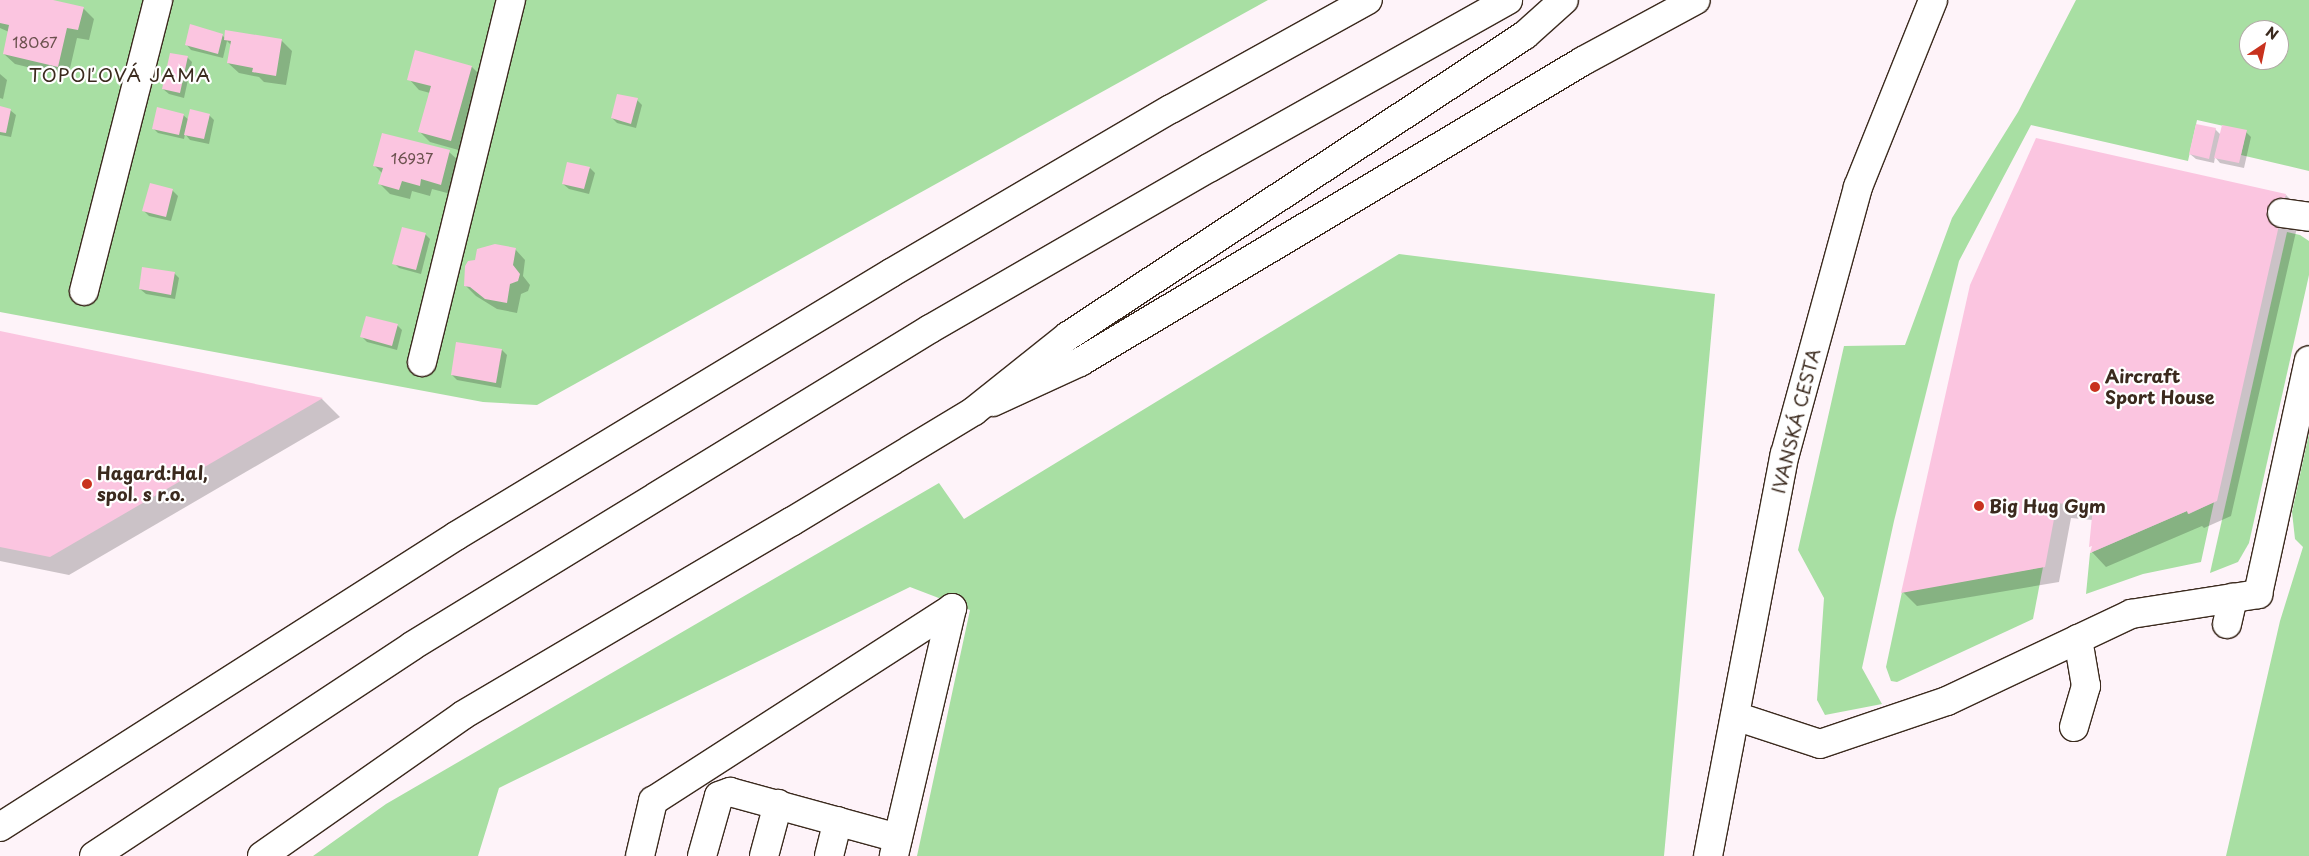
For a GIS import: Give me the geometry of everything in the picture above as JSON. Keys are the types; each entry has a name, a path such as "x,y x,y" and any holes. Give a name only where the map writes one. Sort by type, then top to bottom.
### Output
{"main road":[{"path":"84,291 158,0"},
{"path":"422,362 511,0"},
{"path":"1,826 456,536 925,253 1171,109 1368,0"},
{"path":"94,856 412,646 930,329 1209,168 1508,0"},
{"path":"974,411 1068,336 1525,35 1564,0"},
{"path":"262,856 464,715 791,522 974,411 1080,362 1583,61 1696,0"},
{"name":"IVANSKÁ CESTA","path":"1708,856 1785,454 1855,196 1933,0"},
{"path":"2282,213 2309,217"},
{"path":"1735,716 1820,744 1947,701 2131,614 2258,594 2309,360"},
{"path":"2227,624 2233,598"},
{"path":"640,856 653,801 952,608 896,847 838,821 730,792 719,796 702,856"},
{"path":"2074,727 2086,686 2078,639"},
{"path":"764,856 778,804"},
{"path":"829,856 838,821"}],"green space":[{"path":"0,0 1268,0 537,405 483,402 0,312"},
{"path":"2076,0 2309,0 2309,171 2241,155 2246,131 2197,120 2188,161 2031,125 1959,261 1894,521 1862,668 1882,704 1825,715 1817,700 1824,598 1798,550 1844,346 1905,345 1952,218 2018,112"},
{"path":"2287,232 2300,235 2309,241 2309,275 2249,543 2238,562 2210,573"},
{"path":"1399,254 1715,294 1664,856 917,856 970,610 910,587 499,788 478,856 313,856 386,804 939,483 964,519"},
{"path":"2309,433 2309,856 2226,856 2280,621 2303,547 2295,539 2292,512"},
{"path":"2214,502 2201,562 2143,574 2086,594 2090,553 2187,511 2189,514"},
{"path":"2043,567 2033,619 1897,682 1891,681 1886,667 1902,592"}],"building":[{"path":"0,0 53,0 84,7 78,30 67,28 58,67 3,54 9,25 0,23"},
{"path":"190,24 223,34 218,54 185,45"},
{"path":"225,30 282,39 276,76 252,72 253,68 227,63 231,41 224,40"},
{"path":"415,50 472,66 451,141 418,132 431,86 407,80"},
{"path":"170,53 188,56 180,93 162,89"},
{"path":"617,94 638,98 631,124 611,118"},
{"path":"0,106 11,109 6,133 0,132"},
{"path":"157,107 184,114 179,135 152,129"},
{"path":"190,109 210,114 204,139 184,135"},
{"path":"2196,124 2216,128 2209,159 2189,154"},
{"path":"2222,125 2247,130 2239,163 2214,158"},
{"path":"382,133 450,150 441,185 421,179 420,186 402,181 399,190 378,184 383,168 373,166"},
{"name":"Aircraft Sport House","path":"2036,138 2286,194 2217,501 2188,514 2187,511 2090,553 2092,546 2089,547 2093,507 2057,503 2045,567 1901,593 1970,285"},
{"path":"567,162 590,167 584,189 562,184"},
{"path":"150,183 173,189 166,217 142,211"},
{"path":"402,227 426,233 416,270 392,264"},
{"path":"495,244 516,248 513,265 520,274 518,281 510,284 507,303 485,299 470,287 464,286 465,266 468,261 475,260 477,249"},
{"path":"142,267 175,272 171,295 139,289"},
{"path":"366,316 398,324 392,346 360,337"},
{"name":"Hagard:Hal, spol. s r.o.","path":"0,331 323,398 50,557 0,547"},
{"path":"456,342 502,349 496,383 451,375"}],"place":[{"name":"Aircraft Sport House","path":"2095,387"},
{"name":"Hagard:Hal, spol. s r.o.","path":"87,484"},
{"name":"Big Hug Gym","path":"1979,506"}],"district":[{"name":"TOPOĽOVÁ JAMA","path":"120,75"}]}
